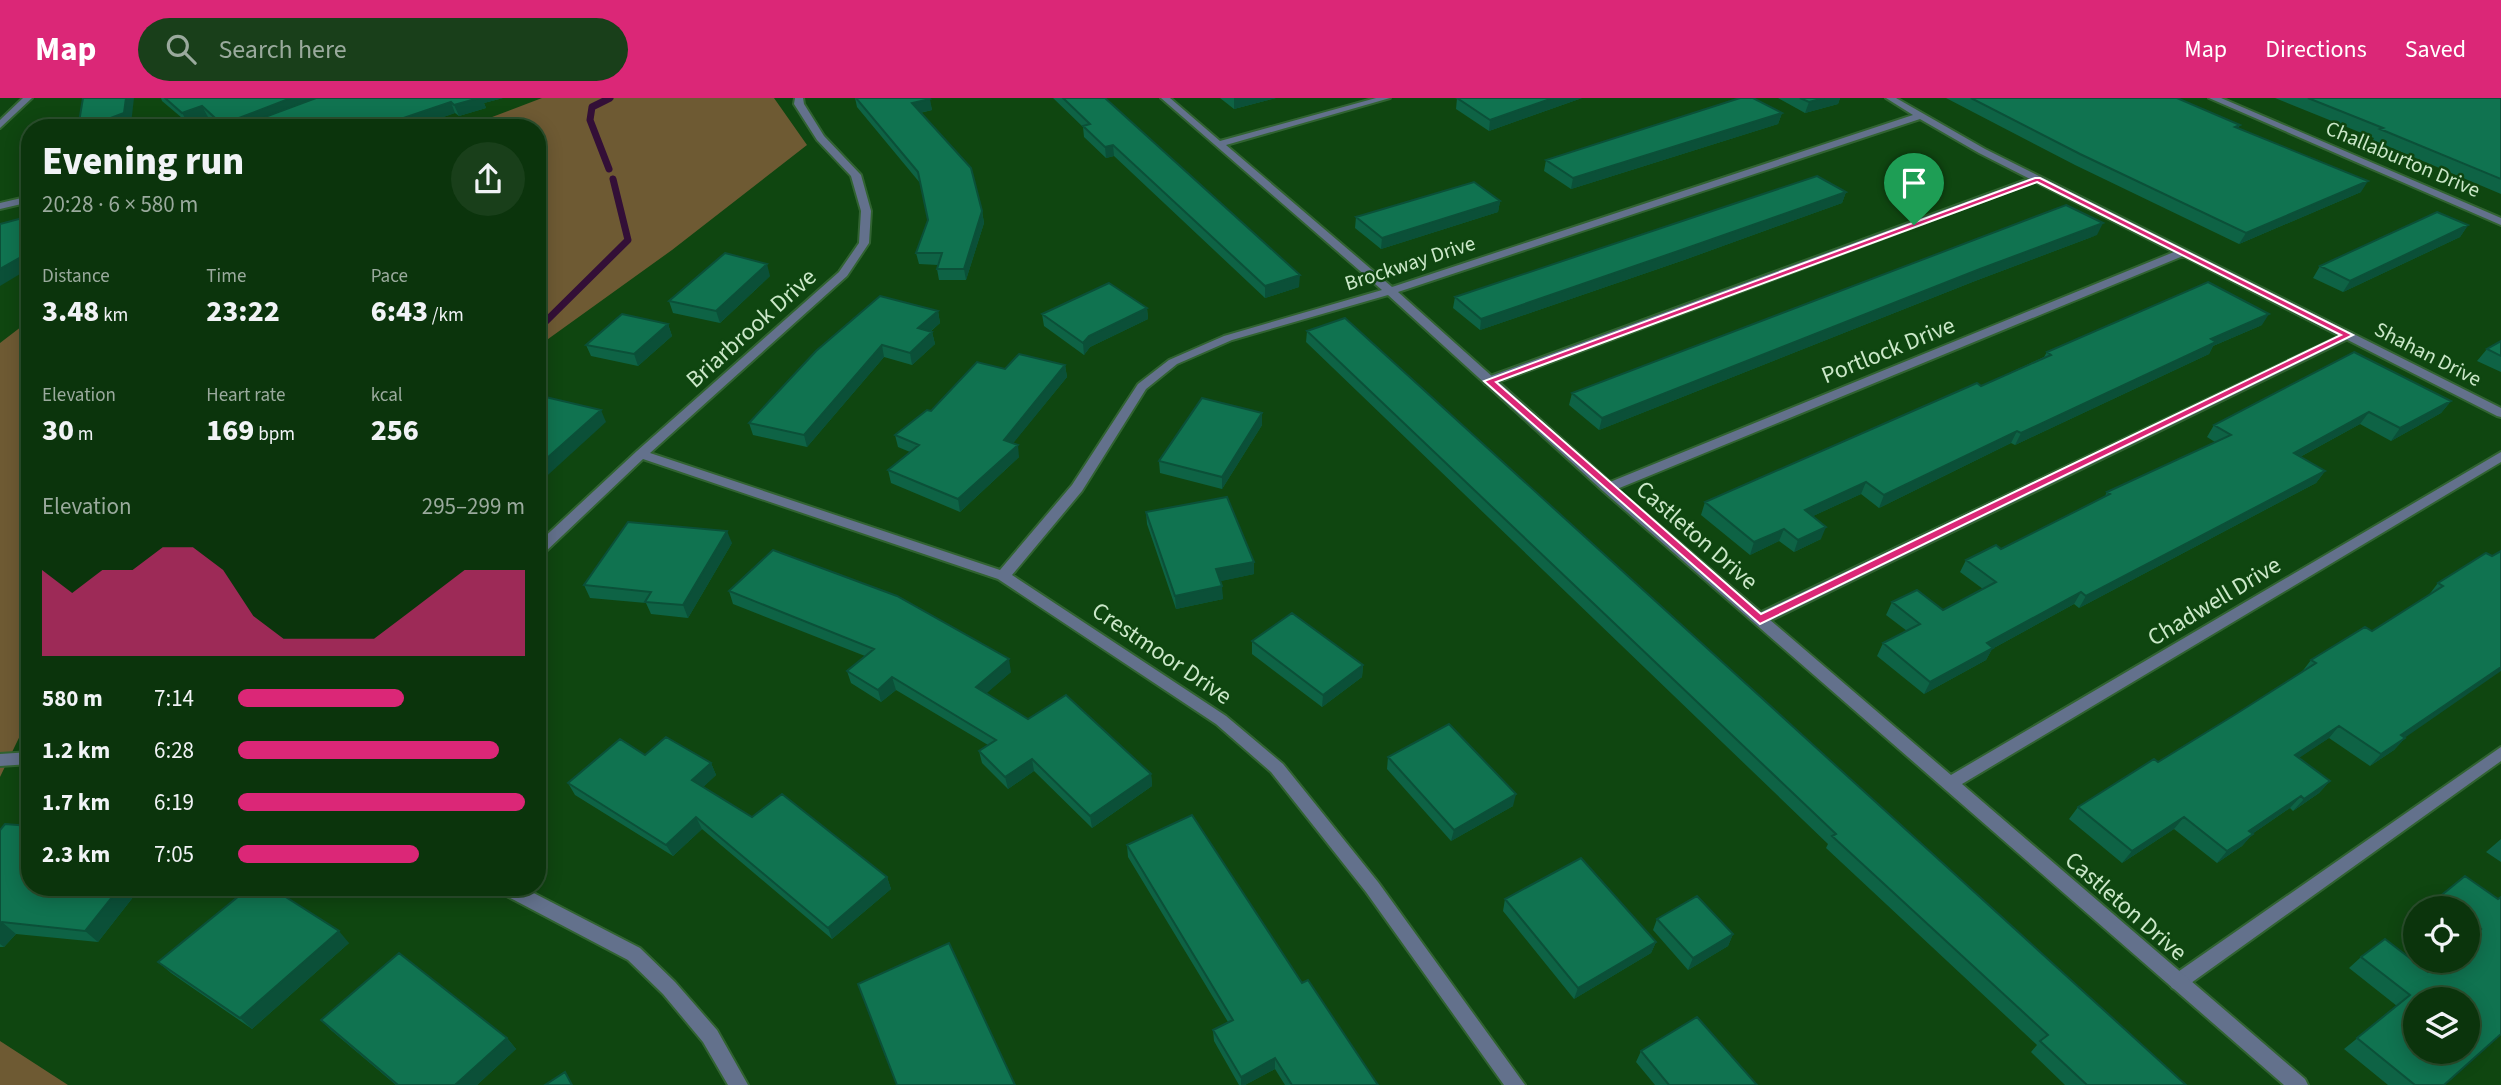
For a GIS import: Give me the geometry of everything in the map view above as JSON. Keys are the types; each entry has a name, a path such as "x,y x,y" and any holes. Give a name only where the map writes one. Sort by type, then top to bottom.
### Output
{"street":[{"path":"0,125 28,98"},
{"name":"Briarbrook Drive","path":"546,543 640,454 843,274 864,243 866,211 856,175 820,138 799,104 799,98"},
{"name":"Castleton Drive","path":"1165,98 1390,291 1608,488 2298,1085"},
{"path":"1219,144 1386,98"},
{"name":"Shahan Drive","path":"1891,98 2038,179 2501,413"},
{"name":"Challaburton Drive","path":"2213,98 2501,222"},
{"name":"Brockway Drive","path":"1003,576 1077,488 1142,387 1173,362 1227,338 1390,291 1920,116"},
{"path":"1489,381 2038,179"},
{"path":"0,206 21,201"},
{"name":"Portlock Drive","path":"1608,488 2184,252"},
{"path":"1760,619 2348,335"},
{"name":"Crestmoor Drive","path":"640,454 1003,576 1221,720 1277,768 1372,887 1515,1085"},
{"name":"Chadwell Drive","path":"1949,784 2501,456"},
{"path":"2179,982 2501,753"},
{"path":"0,761 21,759"},
{"path":"522,896 634,954 669,988 710,1036 738,1085"}],"shaded area":[{"path":"542,98 774,98 807,145 672,250 546,341 546,119 487,119"},
{"path":"21,327 21,734 0,777 0,343"},
{"path":"0,1041 68,1085 0,1085"}],"building":[{"path":"83,98 126,98 124,113 108,119 80,119"},
{"path":"165,98 291,98 239,118 248,119 216,119 202,106 182,113"},
{"path":"316,98 479,98 454,105 451,102 401,119 260,119"},
{"path":"856,98 930,99 912,103 971,168 982,211 964,269 937,269 942,253 916,253 928,220 918,172"},
{"path":"1063,98 1105,98 1300,275 1265,286 1113,145 1105,147 1083,126 1090,124"},
{"path":"1457,98 1553,98 1490,120"},
{"path":"1740,98 1753,98 1782,113 1573,178 1546,160"},
{"path":"1800,98 1824,98 1809,102"},
{"path":"1971,98 2177,98 2240,125 2235,127 2368,181 2246,233 2080,154"},
{"path":"2308,98 2501,98 2501,179 2380,129 2383,128"},
{"path":"1817,176 1846,192 1481,319 1455,297"},
{"path":"1474,182 1500,201 1382,238 1356,217"},
{"path":"2066,205 2103,223 1602,418 1572,393"},
{"path":"2437,212 2468,225 2350,281 2320,266"},
{"path":"21,218 21,257 0,269 0,224"},
{"path":"725,253 767,264 716,311 669,301"},
{"path":"2208,282 2269,314 2211,339 2216,342 2021,433 2017,431 1884,495 1866,482 1805,510 1826,527 1798,540 1784,529 1754,542 1705,502 1977,383 1981,386 2051,355 2047,352"},
{"path":"1109,283 1147,308 1089,336 1083,343 1042,314"},
{"path":"880,296 938,311 918,328 932,332 910,353 882,345 804,435 749,423 816,351"},
{"path":"622,314 668,324 634,354 586,345"},
{"path":"1345,318 2186,1085 2087,1085 2040,1041 2048,1035 1832,836 1836,834 1307,331"},
{"path":"2501,341 2501,356 2487,349"},
{"path":"2354,352 2451,401 2400,428 2369,412 2294,453 2325,471 2086,596 2081,592 1987,643 1993,648 1930,682 1883,643 1920,624 1892,602 1917,590 1943,610 1996,582 1966,560 1996,545 2001,549 2110,494 2107,492 2231,435 2214,425"},
{"path":"1019,354 1065,365 1004,440 1018,445 958,499 888,470 919,445 895,435 927,410 931,411 977,362 1005,369"},
{"path":"546,397 601,410 546,459"},
{"path":"1202,398 1262,413 1222,477 1159,461"},
{"path":"1227,497 1254,562 1216,569 1222,586 1175,596 1146,512"},
{"path":"628,522 727,531 683,605 645,602 651,592 584,585"},
{"path":"773,550 897,596 1009,659 976,687 1028,719 1066,695 1151,774 1090,816 1032,759 1005,777 979,751 996,740 892,677 878,690 847,671 874,649 729,591"},
{"path":"2501,551 2501,667 2401,735 2405,738 2381,754 2339,726 2295,755 2330,781 2304,799 2301,796 2249,831 2253,834 2227,851 2184,817 2132,851 2078,807 2154,759 2158,762 2236,714 2316,663 2311,660 2365,627 2372,631 2443,586 2438,583 2486,553 2492,556"},
{"path":"1292,613 1363,665 1323,695 1252,641"},
{"path":"1449,724 1516,794 1454,830 1388,757"},
{"path":"666,737 711,763 692,780 752,817 782,794 887,877 828,928 696,817 666,845 568,783 620,739 645,755"},
{"path":"1192,815 1302,983 1308,980 1378,1085 1292,1085 1275,1058 1241,1077 1213,1030 1233,1020 1127,845"},
{"path":"5,824 21,825 21,896 113,896 85,931 2,922 0,925 0,830"},
{"path":"1581,858 1656,942 1578,988 1505,899"},
{"path":"2465,876 2498,899 2501,897 2501,1034 2480,1053 2480,987 2403,987 2403,990 2361,957 2385,939 2403,953 2403,973 2480,973 2480,896 2440,896"},
{"path":"239,896 284,896 339,931 240,1018 158,962"},
{"path":"1697,896 1733,934 1693,958 1657,919"},
{"path":"949,943 1015,1085 897,1085 858,984"},
{"path":"399,953 507,1038 455,1085 398,1085 321,1020"},
{"path":"2403,1001 2403,1064 2467,1064 2444,1085 2415,1085 2357,1038"},
{"path":"1697,1017 1757,1085 1669,1085 1641,1051"},
{"path":"565,1072 572,1085 545,1085"}],"waterway":[{"path":"609,169 590,120 592,107 610,98"},
{"path":"546,321 628,240 613,179"}],"route":[{"path":"2038,179 2348,335 1760,619 1489,381 1829,256 1914,225 2038,179"}]}
